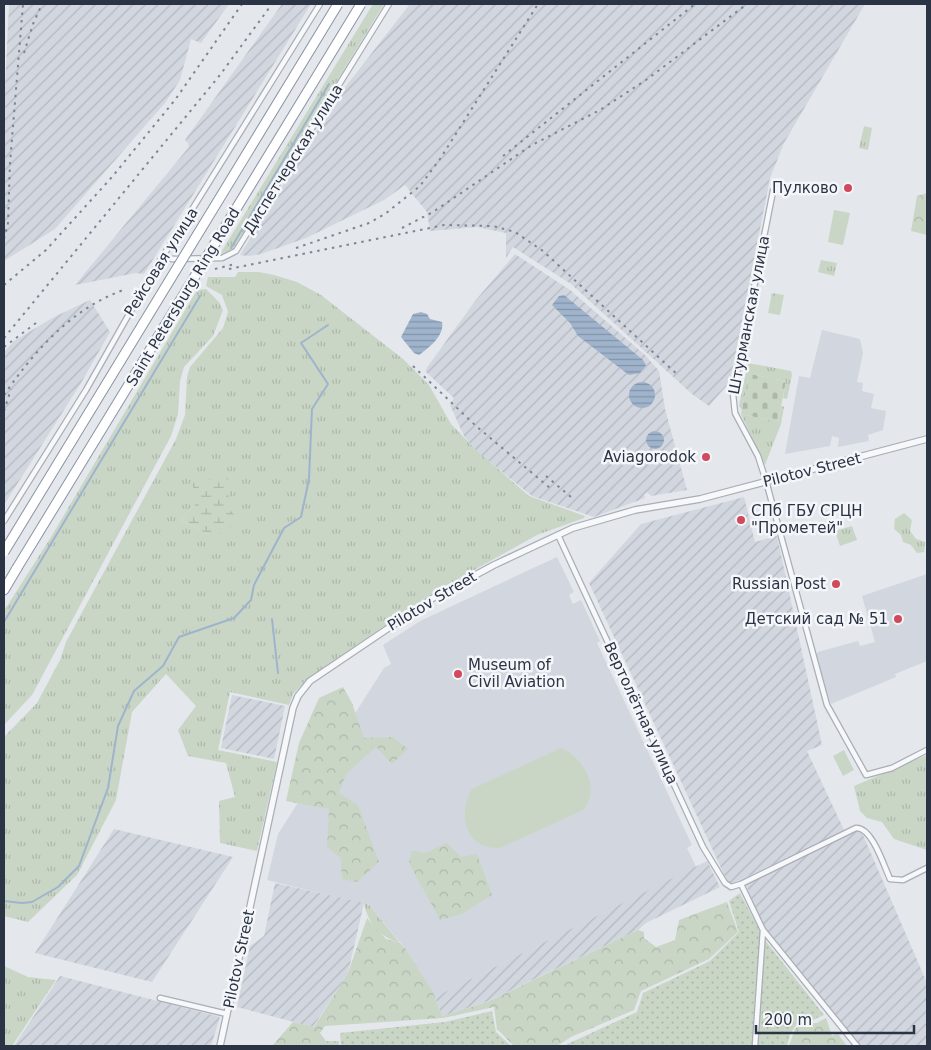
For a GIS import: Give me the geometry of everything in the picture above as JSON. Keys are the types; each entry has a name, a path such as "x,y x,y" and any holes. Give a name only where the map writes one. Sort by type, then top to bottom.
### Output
{"highway":[{"name":"Saint Petersburg Ring Road","path":"4,552 338,4"},
{"name":"Saint Petersburg Ring Road","path":"4,590 361,4"}],"street":[{"name":"Рейсовая улица","path":"4,521 47,454 164,256 320,4"},
{"name":"Диспетчерская улица","path":"164,256 172,258 222,258 236,251 389,4"},
{"name":"Штурманская улица","path":"773,190 732,400 735,413 758,456 766,481 827,705 866,775 892,768 927,750"},
{"name":"Pilotov Street","path":"220,1046 293,708 303,688 433,598 494,565 558,535 613,515 681,503 927,440"},
{"name":"Вертолётная улица","path":"558,535 704,847 721,879 730,886 741,884"},
{"path":"856,1046 763,930 741,884 856,828 866,830 890,880 902,880 927,868"},
{"path":"755,1046 763,930"},
{"path":"160,998 227,1014"}],"shaded area":[{"path":"9,4 229,4 201,43 191,39 180,80 165,103 55,229 4,261 4,109"},
{"path":"282,4 311,4 144,274 136,273 75,285 189,147 185,140"},
{"path":"410,4 865,4 784,143 770,178 730,382 709,406 692,394 571,284 513,247 506,258 506,233 477,227 430,231 427,212 405,185 384,200 306,238 261,254 240,255 336,99"},
{"path":"515,254 570,290 645,355 659,371 665,409 687,490 651,496 647,492 644,495 645,498 594,517 532,496 475,450 464,436 450,405 454,398 426,372 426,369 475,301"},
{"path":"90,300 110,332 81,383 4,505 4,352 14,341 54,317"},
{"path":"822,330 860,339 863,353 857,382 863,383 862,391 874,394 871,408 886,411 883,430 868,435 869,441 838,447 839,438 832,436 830,446 785,454 799,376 810,378"},
{"path":"744,497 755,542 777,536 822,745 807,751 845,832 729,885 589,583 641,524"},
{"path":"557,557 574,592 569,595 573,604 581,600 600,641 597,643 692,845 687,848 696,867 435,997 405,948 369,905 267,880 278,834 384,668 391,664 383,645 422,620"},
{"name":"Детский сад № 51","path":"927,574 927,661 895,674 896,677 831,704 816,655 818,652 858,641 860,646 875,642 862,596"},
{"path":"232,695 285,706 274,759 221,748"},
{"path":"860,828 927,983 927,1046 859,1046 762,927 746,884"},
{"path":"114,829 233,857 152,982 35,953"},
{"path":"707,861 720,887 646,923 638,930 486,1002 442,1016 435,997"},
{"path":"275,883 364,903 348,973 313,1027 237,1007 250,946 264,936"},
{"path":"60,976 220,1017 211,1046 14,1046"}],"green space":[{"path":"373,4 384,4 233,249 220,254"},
{"path":"864,126 872,128 868,150 859,148"},
{"path":"927,193 927,235 911,231 917,196"},
{"path":"834,210 850,213 843,245 828,242"},
{"path":"821,260 837,263 834,276 818,272"},
{"path":"238,272 259,272 274,275 297,282 321,295 403,359 429,385 451,424 476,450 529,496 585,516 537,535 431,594 308,678 293,694 289,705 230,692 218,750 277,762 257,851 220,843 219,801 235,797 226,763 188,756 178,730 196,706 166,674 132,712 116,800 77,875 28,922 4,916 4,737 37,703 60,660 66,642 176,439 185,415 187,377 190,367 223,328 228,312 222,295 206,286 208,277 235,277","holes":["197,502 209,535 181,520"]},
{"path":"206,289 219,302 223,310 213,336 184,367 180,381 178,414 171,436 32,695 4,725 4,611 51,537 197,290"},
{"path":"772,293 784,295 780,315 768,313"},
{"path":"748,363 791,371 792,375 787,399 783,398 786,381 749,374 742,410 739,406"},
{"path":"749,374 786,381 778,422 741,414"},
{"path":"781,406 784,407 781,424 765,465 741,414 778,422"},
{"path":"225,476 238,488 222,502 241,521 211,538 209,535 181,520 197,502 192,483"},
{"path":"904,513 912,520 910,531 916,539 925,542 924,552 917,553 911,545 903,542 901,535 894,529 895,519"},
{"path":"852,526 857,540 840,546 835,531"},
{"path":"343,687 352,703 364,738 393,737 408,749 392,764 376,747 346,774 339,793 358,805 379,862 357,882 342,879 341,858 327,847 329,809 286,801 299,743 319,698"},
{"path":"561,748 569,752 583,766 587,774 591,793 583,810 500,848 488,847 472,837 467,829 465,809 472,789"},
{"path":"844,750 854,770 843,776 833,756"},
{"path":"927,755 927,850 894,839 882,822 867,818 860,811 854,786"},
{"path":"447,843 461,857 477,854 492,895 462,914 440,920 409,863 412,851 425,853"},
{"path":"740,893 764,939 824,1015 808,1022 798,1022 790,1034 787,1046 563,1046 637,1012 643,993 710,961 739,932 729,901"},
{"path":"727,902 738,932 709,959 641,991 634,1010 571,1037 557,1046 514,1046 497,1029 494,1007 443,1018 325,1026 320,1033 326,1041 339,1041 339,1046 272,1046 293,1022 314,1027 348,973 367,918 386,939 400,943 405,948 433,992 442,1016 487,1002 638,930 644,932 644,938 656,947 675,940 679,920"},
{"path":"364,903 369,905 400,943 386,937 376,929 368,917"},
{"path":"4,966 28,977 56,980 12,1046 4,1046"},
{"path":"492,1011 496,1032 511,1046 341,1046 340,1033 445,1022"},
{"path":"826,1018 832,1036 838,1034 847,1046 789,1046 795,1029 800,1024 817,1023"}],"water":[{"path":"564,295 643,360 646,365 640,373 629,375 578,336 570,323 552,305 559,296"},
{"path":"421,312 427,314 430,319 442,322 442,327 435,342 419,355 414,353 401,337 413,314"},
{"path":"642,382 651,386 655,395 651,404 642,408 633,404 629,395 633,386"},
{"path":"655,431 661,434 664,440 661,446 655,449 649,446 646,440 649,434"}],"waterway":[{"path":"231,248 329,84"},
{"path":"4,622 200,296"},
{"path":"4,901 32,902 58,887 79,866 108,788 118,726 134,691 163,666 179,637 234,618 251,600 254,585 284,528 301,517 309,479 312,409 328,384 301,343 328,325"},
{"path":"272,619 278,673"}],"railway":[{"path":"4,239 8,223 10,163 23,4"},
{"path":"24,53 33,24 42,4"},
{"path":"4,285 46,250 112,177 175,100 242,4"},
{"path":"4,338 220,75 272,4"},
{"path":"296,248 369,223 385,214 420,186 440,159 538,4"},
{"path":"503,156 695,4"},
{"path":"402,228 433,212 532,145 600,110 646,80 747,4"},
{"path":"229,269 444,225 493,226 515,232 543,251 679,376"},
{"path":"215,269 235,264"},
{"path":"4,395 42,346 57,332 89,307 126,289"},
{"path":"4,347 36,323"},
{"path":"413,366 476,426 550,488"},
{"path":"4,411 11,389"},
{"path":"546,476 571,497"}],"place":[{"name":"Пулково","path":"848,188"},
{"name":"Aviagorodok","path":"706,457"},
{"name":"СПб ГБУ СРЦН \"Прометей\"","path":"741,520"},
{"name":"Russian Post","path":"836,584"},
{"name":"Детский сад № 51","path":"898,619"},
{"name":"Museum of Civil Aviation","path":"458,674"}]}
